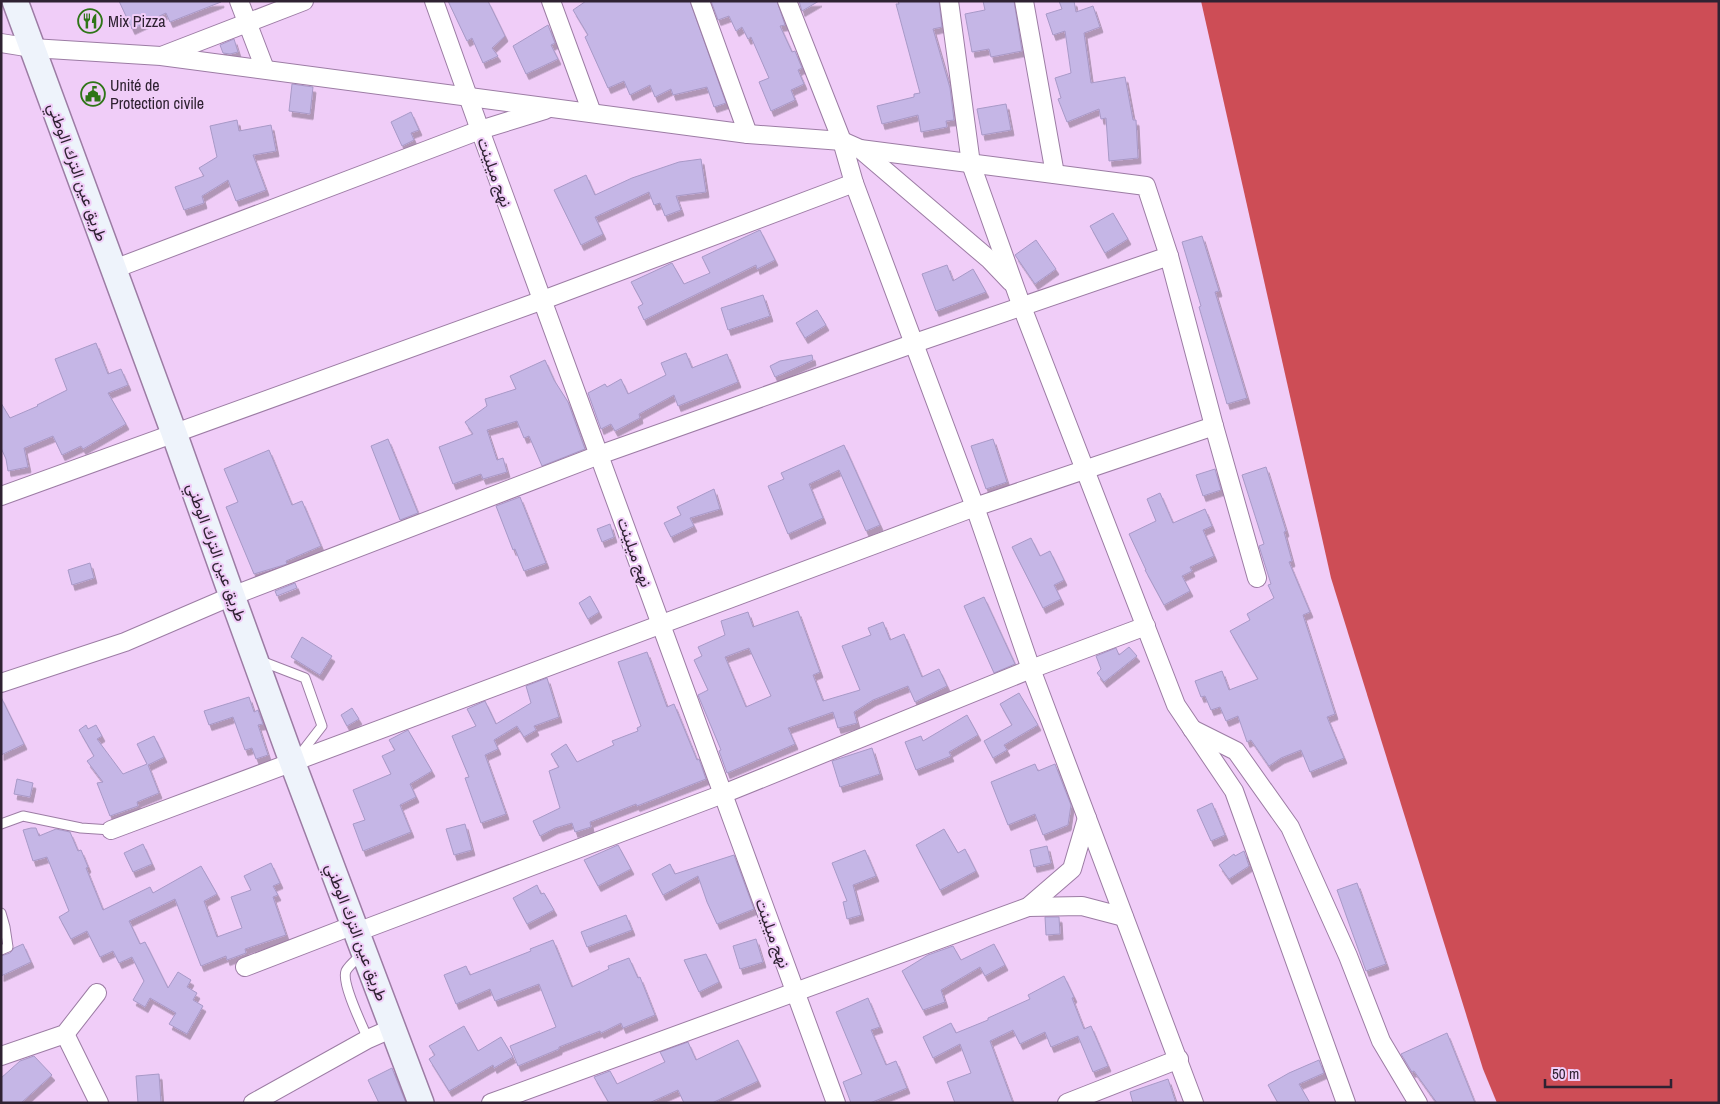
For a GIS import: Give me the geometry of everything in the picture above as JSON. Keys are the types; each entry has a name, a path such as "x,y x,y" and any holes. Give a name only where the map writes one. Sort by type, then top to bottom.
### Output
{"main road":[{"name":"طريق عين الترك الوطني","path":"15,1 174,433 293,764 421,1103"}],"street":[{"path":"239,1 265,69"},
{"path":"161,56 304,1"},
{"name":"نهج ميلينت","path":"434,1 836,1103"},
{"path":"551,1 592,113"},
{"path":"700,1 748,134"},
{"path":"787,1 842,141 854,182 975,507 1031,670 1194,1103"},
{"path":"949,1 971,164 1022,307 1176,705 1234,791 1346,1103"},
{"path":"1024,1 1055,174"},
{"path":"1,43 32,48 161,56 748,134 842,141 860,149 1146,186 1169,256 1257,578"},
{"path":"114,269 480,130 550,108"},
{"path":"860,149 990,260 1016,288"},
{"path":"2,497 543,300 854,182"},
{"path":"1,683 126,642 232,596 599,454 1169,256"},
{"path":"112,830 293,764 975,507 1214,426"},
{"path":"245,967 358,936 1146,626"},
{"path":"1192,728 1236,751 1290,827 1348,956 1381,1041 1418,1103"},
{"path":"491,1103 1028,906 1072,869 1088,818"},
{"path":"1028,906 1082,906 1124,917"},
{"path":"1,1056 65,1034 97,993"},
{"path":"253,1103 368,1039 393,1028"},
{"path":"65,1034 100,1103"},
{"path":"1067,1103 1178,1059"}],"lane":[{"path":"255,659 305,678 322,726 293,764"},
{"path":"1,824 23,816 81,828 112,830"},
{"path":"1,913 6,927 8,946 1,950"},
{"path":"358,936 345,976 348,991 368,1039"}],"shaded area":[{"path":"1201,1 1719,1 1719,1103 1497,1103 1483,1069 1331,578"}],"building":[{"path":"119,1 221,2 170,22 166,13 132,29"},
{"path":"448,1 488,1 505,36 492,48 498,56 483,63 472,38 467,41"},
{"path":"586,1 690,1 726,103 714,107 707,87 673,95 671,89 655,97 650,85 630,95 624,81 608,88 585,37 588,35 573,10"},
{"path":"711,1 777,1 785,25 780,26 792,52 795,51 802,68 798,70 804,84 791,90 795,100 771,111 759,82 769,78 751,37 748,39 742,27 736,31 729,16 718,20"},
{"path":"799,1 819,1 802,11"},
{"path":"898,1 939,1 942,27 933,29 950,88 954,120 946,121 947,127 921,132 918,115 882,124 877,106 914,97 914,94 920,93 896,4 899,4"},
{"path":"983,1 1014,1 1022,51 991,57 989,49 972,52 965,14 985,10"},
{"path":"1059,1 1074,1 1076,12 1093,6 1100,27 1084,33 1091,83 1125,77 1133,120 1136,120 1138,158 1109,161 1106,118 1101,119 1099,109 1067,122 1058,99 1061,98 1055,78 1071,73 1065,31 1053,35 1046,14 1062,9"},
{"path":"548,25 555,43 551,45 558,59 526,74 513,46"},
{"path":"234,39 238,52 223,53 220,45"},
{"path":"292,84 313,87 310,114 289,111"},
{"path":"1006,104 1011,130 982,135 977,109"},
{"path":"411,112 419,130 411,133 414,140 402,146 391,122"},
{"path":"237,120 239,131 271,125 276,151 253,155 266,190 236,201 228,180 202,196 204,203 184,210 175,187 204,176 199,168 217,157 210,126"},
{"path":"701,159 706,192 676,196 681,210 665,216 660,203 654,205 649,192 595,217 603,234 581,245 554,190 586,175 595,195 632,178 679,162"},
{"path":"1113,213 1128,239 1105,253 1090,226"},
{"path":"760,230 775,260 757,269 756,265 644,320 638,307 643,304 631,282 672,263 684,284 710,273 702,257"},
{"path":"1202,236 1219,291 1215,292 1247,398 1227,404 1182,242"},
{"path":"1036,240 1056,269 1035,284 1015,255"},
{"path":"947,265 953,281 973,269 986,292 936,311 922,274"},
{"path":"763,295 770,316 728,330 721,308"},
{"path":"817,310 826,325 805,338 796,323"},
{"path":"96,343 108,374 121,369 128,385 108,393 126,424 83,449 81,446 62,455 53,436 24,448 28,467 8,471 6,459 1,448 1,403 10,418 38,406 67,390 55,359"},
{"path":"686,353 692,368 727,354 738,382 678,406 674,395 639,414 640,418 615,431 611,424 601,429 588,393 605,384 607,387 621,379 628,394 666,375 661,363"},
{"path":"812,355 813,360 775,377 770,366 780,361"},
{"path":"545,360 554,380 568,402 585,449 542,466 529,436 524,438 517,421 487,430 497,460 503,458 507,472 483,479 481,474 453,484 439,447 473,434 465,422 487,406 485,399 516,389 510,376"},
{"path":"388,439 418,513 400,520 371,446"},
{"path":"993,439 1007,482 986,489 971,446"},
{"path":"844,445 880,525 866,531 839,470 809,484 823,518 788,534 768,486 784,479 781,473"},
{"path":"269,450 292,505 302,501 321,546 286,561 287,564 254,574 226,507 238,502 224,469"},
{"path":"1266,467 1286,531 1284,532 1292,561 1289,562 1310,612 1303,615 1335,714 1327,717 1344,758 1310,772 1301,750 1281,758 1269,766 1251,740 1247,742 1238,716 1226,721 1220,707 1211,710 1205,696 1201,697 1195,681 1222,671 1229,690 1258,679 1230,631 1250,620 1247,614 1274,598 1268,585 1271,584 1259,546 1264,544 1242,475"},
{"path":"1215,469 1221,490 1203,496 1196,475"},
{"path":"714,489 720,509 690,518 694,526 671,537 664,523 681,515 677,507"},
{"path":"1160,493 1173,523 1205,509 1212,526 1203,530 1214,556 1190,567 1192,571 1182,576 1190,591 1164,605 1145,570 1129,534 1156,521 1147,499"},
{"path":"520,497 546,563 524,571 515,549 513,550 496,506"},
{"path":"610,524 614,537 602,542 597,529"},
{"path":"1031,538 1040,556 1050,551 1064,580 1054,585 1061,599 1043,608 1012,547"},
{"path":"90,563 94,578 72,585 68,570"},
{"path":"295,583 297,588 277,596 275,591"},
{"path":"590,596 599,612 588,619 579,603"},
{"path":"984,597 1015,664 994,673 964,606"},
{"path":"798,611 820,672 813,675 823,701 860,690 842,646 871,635 868,628 883,622 890,640 904,634 922,677 939,669 947,686 915,702 908,686 873,700 854,712 857,723 838,728 833,712 788,728 795,744 727,773 719,751 721,750 698,695 708,690 694,660 702,656 698,647 725,635 721,621 748,612 753,627","holes":["749,648 771,696 746,707 725,657"]},
{"path":"302,637 332,656 320,675 291,657"},
{"path":"1129,647 1137,656 1104,682 1097,673 1101,669 1096,656 1116,648 1119,655"},
{"path":"647,652 667,707 674,704 706,779 590,822 591,827 575,832 572,823 555,828 540,836 533,821 560,808 549,771 559,767 551,754 566,744 577,762 614,745 612,741 638,731 637,728 641,726 618,662"},
{"path":"547,678 559,717 534,726 536,730 524,737 517,726 494,740 498,749 485,755 506,814 481,823 465,778 469,777 452,736 476,726 467,709 485,701 496,724 531,703 526,686"},
{"path":"1019,693 1038,725 1004,745 1007,750 993,758 984,741 1012,725 1000,704"},
{"path":"1,697 24,744 1,755"},
{"path":"249,697 254,712 258,710 263,724 258,725 268,755 256,759 252,748 245,750 233,717 209,725 204,711"},
{"path":"352,708 359,719 347,726 341,715"},
{"path":"967,715 978,735 949,752 951,756 916,770 905,742 921,736 923,741"},
{"path":"86,725 88,729 96,725 102,736 97,739 123,774 147,764 137,744 154,736 164,757 148,765 159,793 137,802 138,806 110,816 97,783 103,782 87,761 94,756 79,730"},
{"path":"408,730 432,771 410,784 416,797 400,805 411,832 363,851 353,824 365,820 353,790 391,774 382,756 395,750 389,740"},
{"path":"872,748 880,774 840,787 832,761"},
{"path":"1035,764 1038,771 1055,764 1071,805 1068,825 1043,835 1035,814 1008,825 991,782"},
{"path":"17,779 33,783 30,797 14,794"},
{"path":"1212,803 1225,835 1211,841 1197,810"},
{"path":"465,824 472,850 454,855 446,829"},
{"path":"36,828 39,836 56,829 70,832 78,851 81,850 88,867 86,868 103,910 150,887 153,893 201,866 217,894 204,901 217,937 242,928 231,897 251,890 244,876 271,863 280,883 273,886 278,895 273,897 286,935 245,949 246,953 227,960 226,956 201,966 175,899 129,921 140,944 145,942 168,988 178,972 191,980 187,987 197,993 193,1000 203,1006 187,1034 169,1024 176,1013 150,998 145,1007 133,1000 144,981 132,957 119,963 113,951 100,957 87,931 71,939 59,917 69,911 47,857 33,861 23,830"},
{"path":"944,829 958,853 965,849 976,871 940,890 916,845"},
{"path":"143,844 152,864 133,872 124,853"},
{"path":"618,845 631,869 598,886 584,860"},
{"path":"1047,846 1051,863 1034,867 1030,850"},
{"path":"865,850 876,876 853,885 861,915 847,919 843,902 847,901 832,863"},
{"path":"1244,851 1249,866 1229,879 1219,865 1234,854 1235,856"},
{"path":"734,855 754,909 717,924 698,876 663,895 652,874 670,864 675,874"},
{"path":"1357,883 1386,964 1366,971 1337,890"},
{"path":"537,885 541,894 544,893 554,910 527,924 513,898"},
{"path":"626,915 632,930 587,947 581,932"},
{"path":"1045,917 1059,917 1060,934 1046,935"},
{"path":"756,939 763,962 740,969 733,946"},
{"path":"553,940 572,987 609,969 608,966 629,958 638,978 640,977 655,1015 623,1028 621,1023 601,1033 600,1031 559,1047 559,1049 518,1066 510,1046 556,1027 539,984 495,1001 490,989 456,1004 444,975 466,966 470,975 531,951 530,949"},
{"path":"23,944 31,962 1,976 1,956 10,953 14,948"},
{"path":"994,944 1005,965 985,976 980,967 941,990 945,1002 923,1010 902,971 928,955 953,946 961,960"},
{"path":"706,954 719,982 699,992 684,960"},
{"path":"1064,976 1074,997 1072,998 1084,1029 1091,1026 1108,1066 1093,1072 1078,1036 1051,1047 1045,1032 1020,1044 1013,1030 990,1041 1013,1103 955,1103 947,1082 971,1073 960,1044 933,1058 923,1037 951,1023 956,1033 988,1020 988,1018 1030,999 1028,995"},
{"path":"868,998 880,1027 871,1030 886,1065 896,1061 907,1088 870,1103 851,1103 843,1082 862,1074 836,1012"},
{"path":"464,1026 478,1051 501,1037 513,1057 494,1068 493,1065 449,1091 429,1059 435,1055 429,1046"},
{"path":"1447,1033 1475,1103 1437,1103 1414,1071 1412,1072 1401,1054"},
{"path":"738,1040 758,1081 712,1103 684,1103 678,1090 649,1103 609,1103 594,1077 610,1071 617,1084 665,1062 660,1052 688,1042 696,1060"},
{"path":"34,1056 52,1075 21,1103 1,1103 1,1078 20,1061"},
{"path":"1319,1060 1324,1073 1299,1084 1310,1103 1278,1103 1268,1085 1289,1073"},
{"path":"392,1068 406,1103 379,1103 368,1080"},
{"path":"159,1074 161,1103 138,1103 136,1076"},
{"path":"1168,1079 1176,1103 1133,1103 1130,1092"}],"place":[{"name":"Mix Pizza","path":"90,21"},
{"name":"Unité de Protection civile","path":"93,94"}]}
